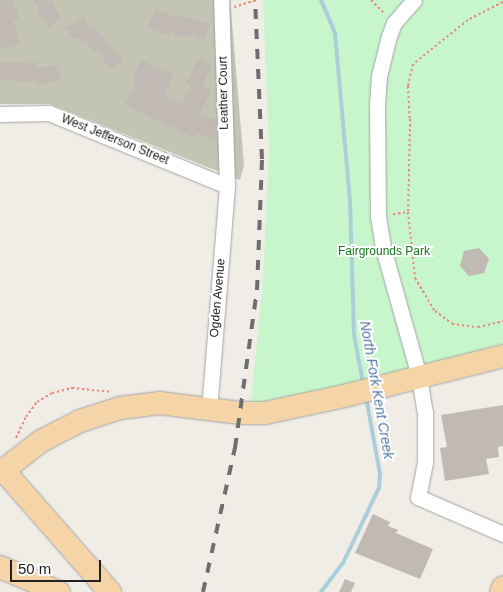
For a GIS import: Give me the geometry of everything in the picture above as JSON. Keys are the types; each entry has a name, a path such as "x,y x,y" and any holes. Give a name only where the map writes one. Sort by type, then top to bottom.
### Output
{"main road":[{"path":"110,592 2,472 41,441 80,421 120,408 159,403 209,410 264,413 344,396 503,356"},
{"path":"0,567 59,592"},
{"path":"501,592 503,587"}],"street":[{"path":"414,0 394,23 382,57 379,76 378,216 388,268 419,376 426,433 425,462 418,496 503,534"},
{"name":"Leather Court","path":"222,5 226,186"},
{"name":"West Jefferson Street","path":"0,114 49,113 226,186"},
{"name":"Ogden Avenue","path":"209,410 226,186"}],"path":[{"path":"222,5 258,0"},
{"path":"371,0 394,23"},
{"path":"503,2 468,20 414,64 408,86 410,119 408,212 415,278 435,311 452,324 478,327 503,321"},
{"path":"378,216 408,212"}],"shaded area":[{"path":"0,0 230,0 244,165 240,180 50,104 0,104"}],"green space":[{"name":"Fairgrounds Park","path":"263,0 503,0 503,344 339,388 271,401 251,402 263,279 269,149"}],"building":[{"path":"0,0 12,0 19,18 13,21 21,42 3,50 0,43"},
{"path":"33,0 51,0 61,18 49,28 36,11 38,7"},
{"path":"156,9 177,18 178,15 210,24 203,40 192,35 191,38 183,34 182,37 171,32 170,36 148,27"},
{"path":"83,17 90,28 94,26 108,44 110,43 123,61 110,69 97,49 93,52 87,42 84,44 79,37 74,39 66,28"},
{"path":"198,58 212,65 202,87 211,91 200,114 216,120 214,141 197,133 195,138 125,105 136,82 132,80 141,60 173,74 164,95 182,103 191,84 186,83"},
{"path":"23,61 23,64 36,62 36,68 59,65 60,81 37,84 37,81 0,80 0,63"},
{"path":"479,248 489,259 484,273 469,276 460,266 464,251"},
{"path":"503,405 503,446 498,447 499,457 486,459 489,474 445,481 440,448 447,447 441,415"},
{"path":"373,514 390,522 388,526 398,530 396,533 433,549 420,579 355,553"},
{"path":"345,579 355,583 351,592 339,592"}],"waterway":[{"name":"North Fork Kent Creek","path":"321,0 335,33 350,200 354,335 363,383"},
{"name":"North Fork Kent Creek","path":"321,592 343,563 379,488 380,474 366,397"}],"railway":[{"path":"203,592 235,448 257,290 262,159 255,0"}]}
